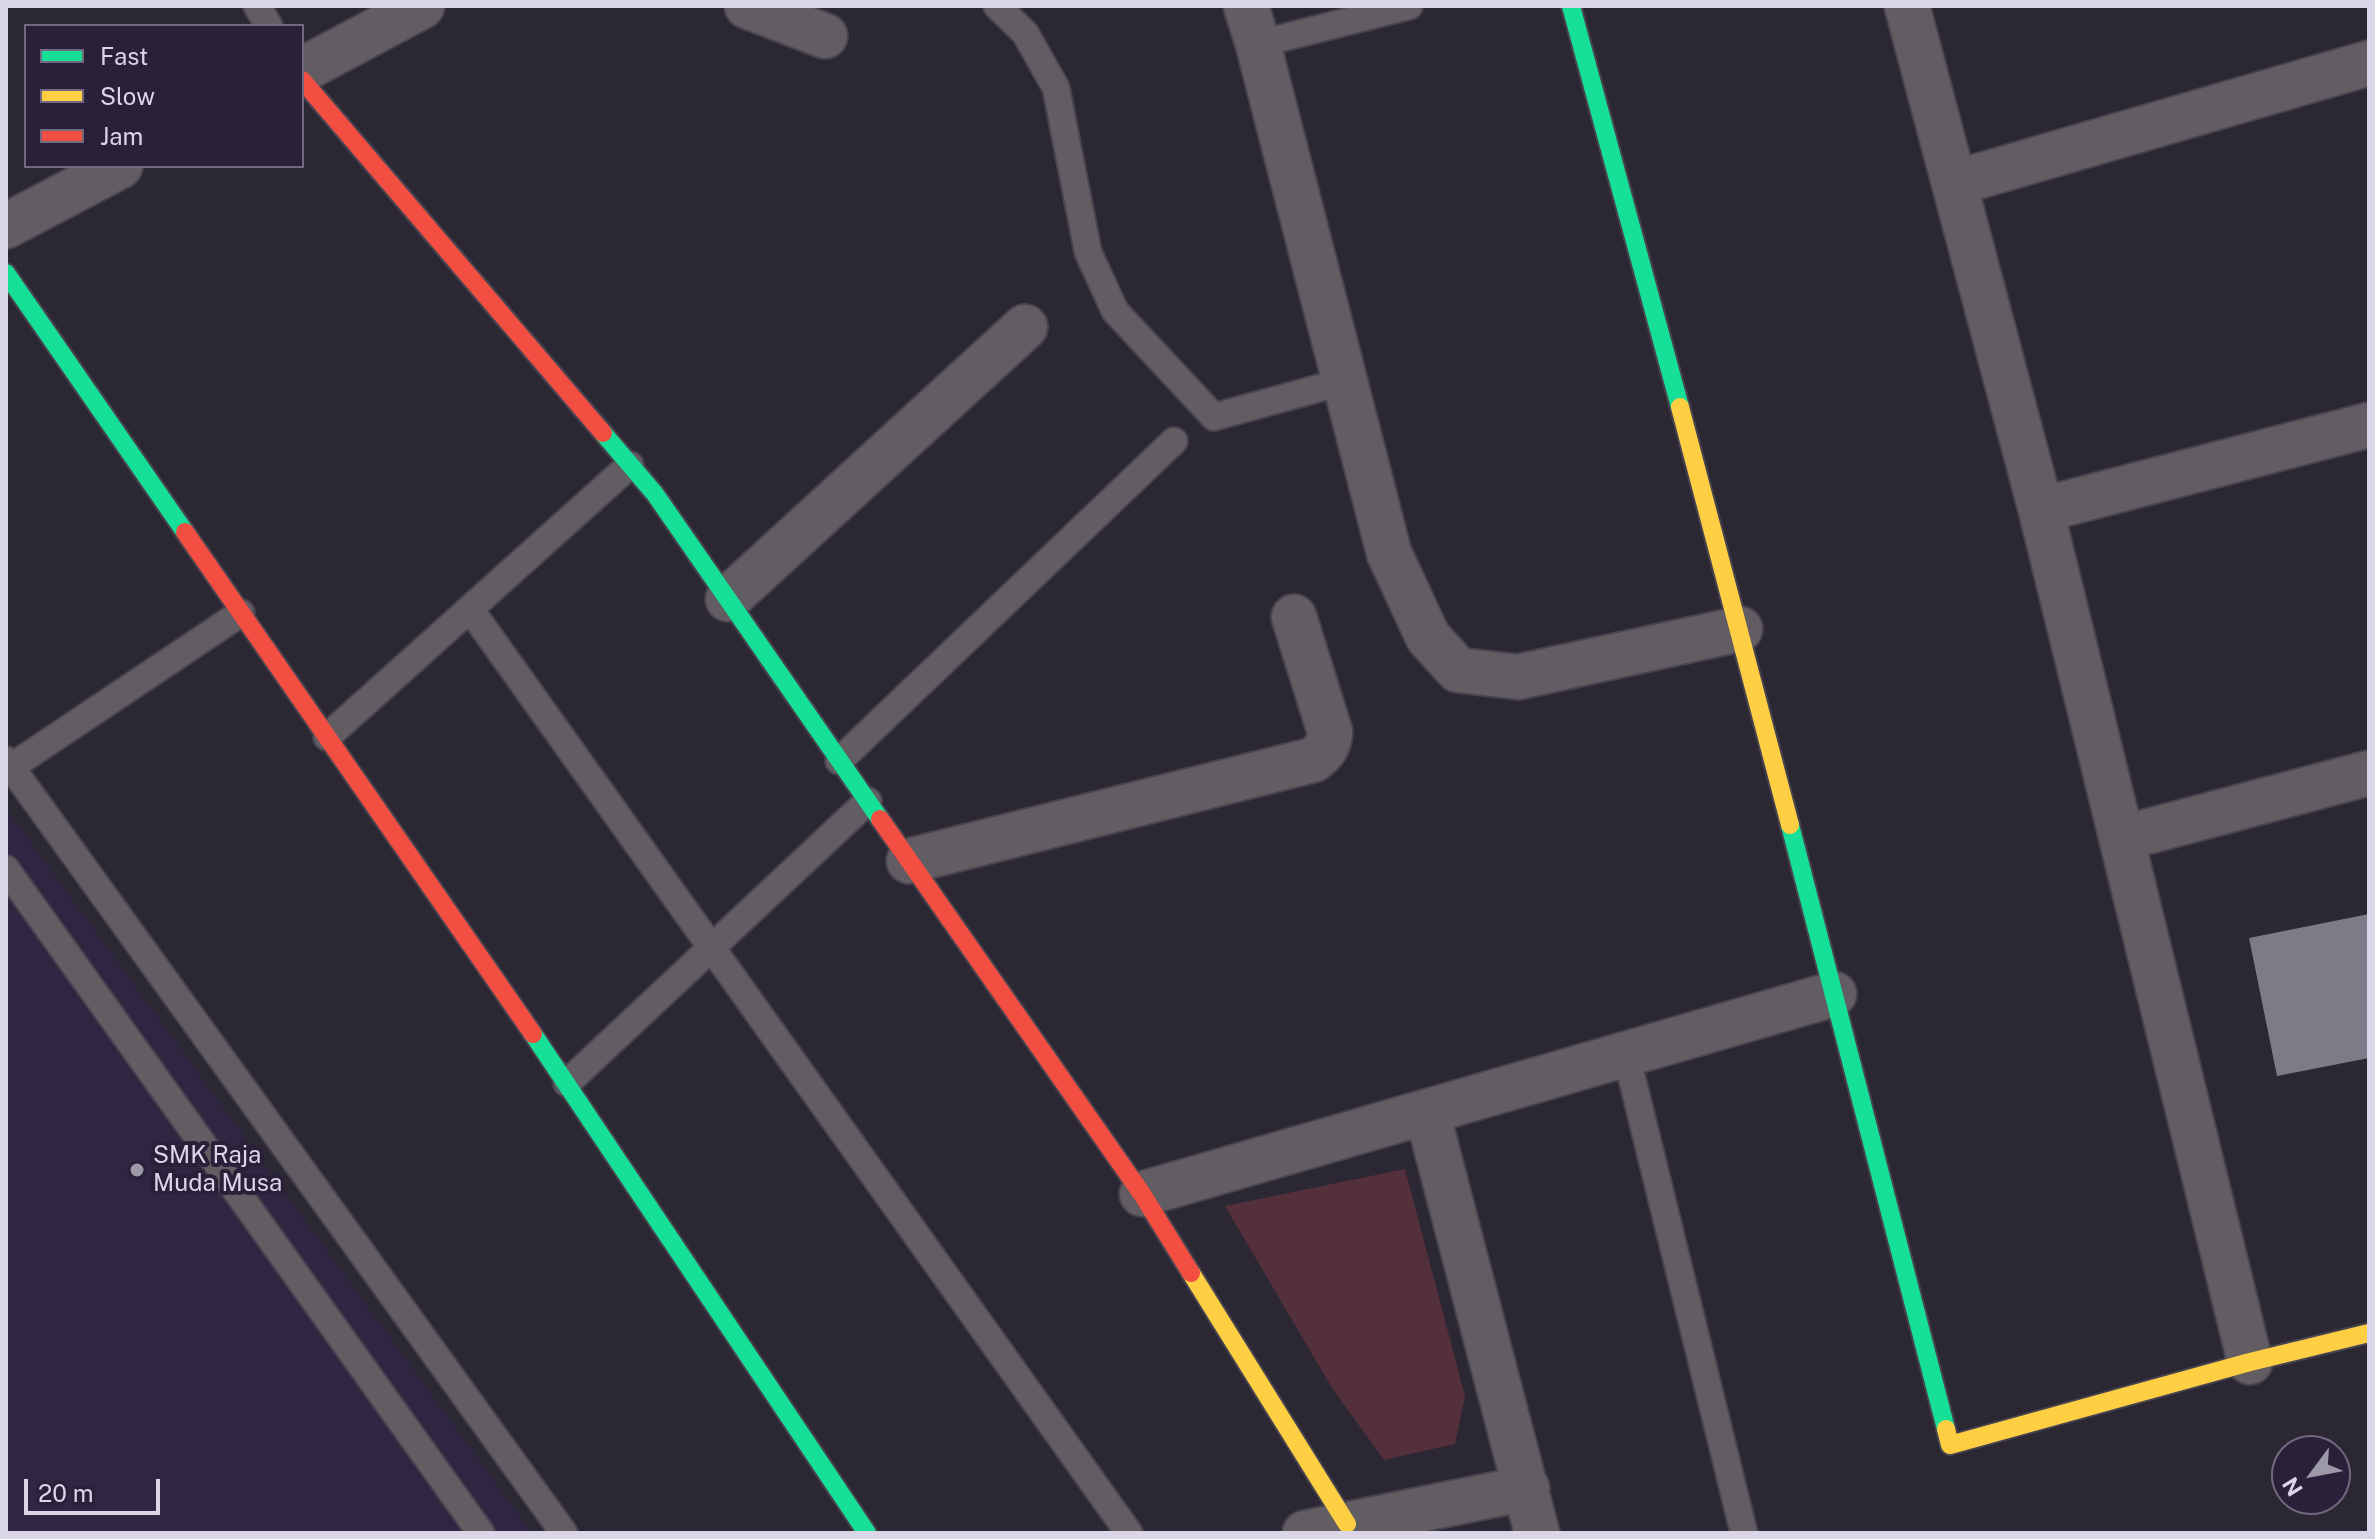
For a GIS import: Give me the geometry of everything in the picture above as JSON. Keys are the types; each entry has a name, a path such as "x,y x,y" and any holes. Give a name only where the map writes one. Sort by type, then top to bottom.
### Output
{"street":[{"path":"304,69 422,6"},
{"path":"747,6 825,36"},
{"path":"1571,6 1740,629 1950,1445 2250,1362 2369,1333"},
{"path":"1907,6 2041,510 2250,1362"},
{"path":"1252,25 1389,553 1428,637 1458,670 1518,677 1740,629"},
{"path":"1955,183 2369,63"},
{"path":"304,82 655,494 1142,1194 1347,1524"},
{"path":"6,226 116,168"},
{"path":"6,273 567,1083 867,1533"},
{"path":"728,599 1025,327"},
{"path":"2041,510 2369,425"},
{"path":"909,861 1313,760 1329,744 1330,732 1294,617"},
{"path":"2123,838 2369,773"},
{"path":"1142,1194 1834,994"},
{"path":"1427,1112 1537,1533"},
{"path":"1305,1533 1527,1488"}],"lane":[{"path":"257,6 268,24"},
{"path":"997,6 1025,33 1056,88 1088,252 1115,311 1125,322 1214,417 1345,381"},
{"path":"1252,25 1409,6"},
{"path":"839,761 1174,441"},
{"path":"327,737 630,465"},
{"path":"470,609 1129,1533"},
{"path":"241,613 9,764 564,1533"},
{"path":"567,1083 868,801"},
{"path":"6,869 481,1533"},
{"path":"1626,1054 1744,1533"}],"shaded area":[{"name":"SMK Raja Muda Musa","path":"6,808 532,1533 6,1533"},
{"path":"1405,1169 1465,1396 1455,1444 1384,1460 1332,1388 1225,1206"}],"building":[{"path":"2369,914 2369,1058 2277,1076 2249,938"}],"traffic: fast":[{"path":"1571,6 1680,407"},
{"path":"6,273 185,532"},
{"path":"603,433 655,494 880,819"},
{"path":"1790,825 1946,1429"},
{"path":"533,1034 867,1533"}],"traffic: slow":[{"path":"1680,407 1790,825"},
{"path":"1191,1273 1347,1524"},
{"path":"1946,1429 1950,1445 2250,1362 2369,1333"}],"traffic: jam":[{"path":"304,82 603,433"},
{"path":"185,532 533,1034"},
{"path":"880,819 1142,1194 1191,1273"}],"place":[{"name":"SMK Raja Muda Musa","path":"137,1170"}]}
